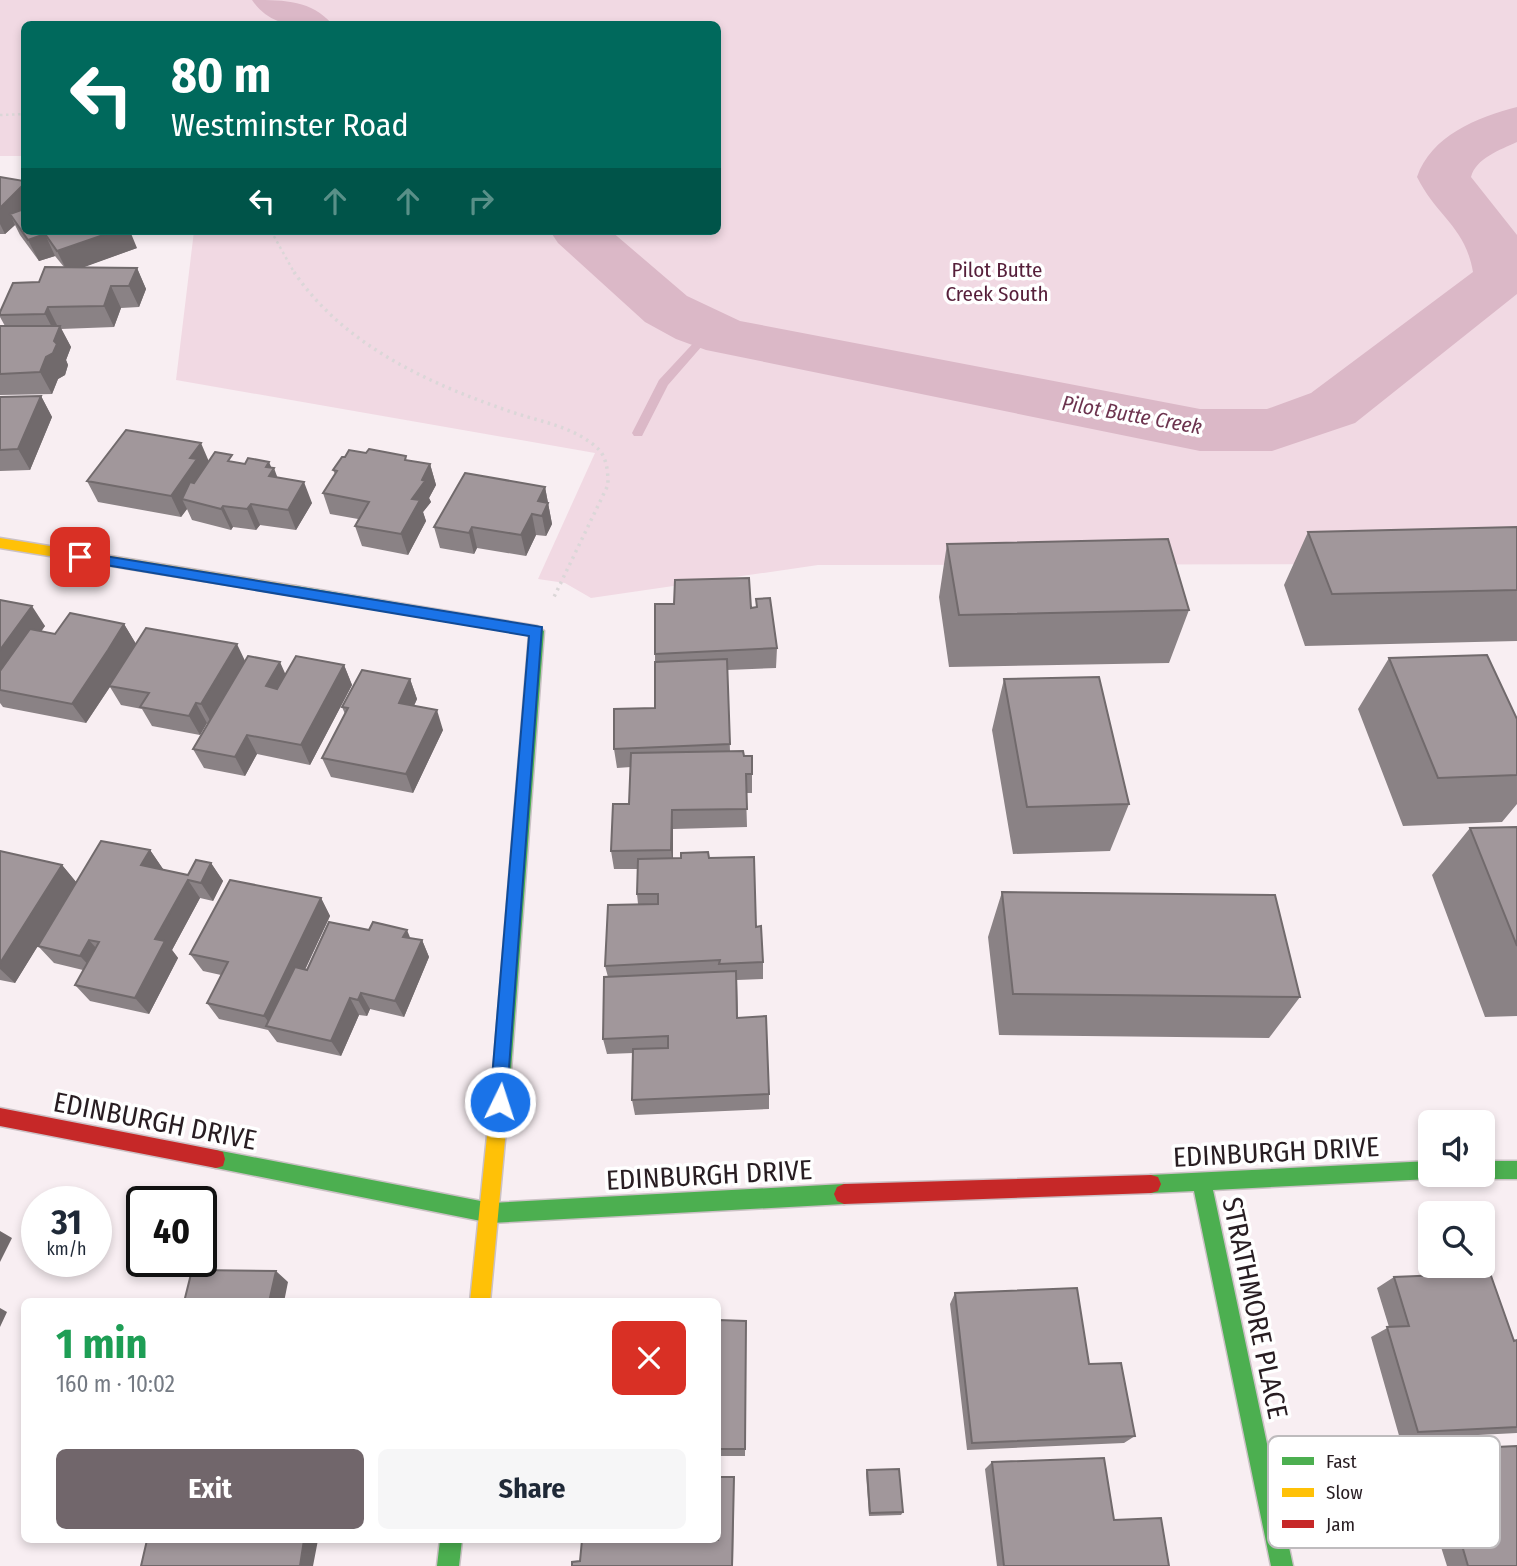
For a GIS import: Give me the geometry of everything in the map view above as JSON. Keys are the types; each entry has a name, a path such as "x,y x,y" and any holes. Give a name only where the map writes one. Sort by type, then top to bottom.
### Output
{"street":[{"path":"0,544 537,631 491,1213 480,1298"},
{"name":"EDINBURGH DRIVE","path":"0,1117 491,1213 915,1190 1202,1183 1418,1171"},
{"path":"1495,1170 1517,1170"},
{"name":"STRATHMORE PLACE","path":"1202,1183 1268,1499"},
{"path":"448,1566 451,1543"},
{"name":"STRATHMORE PLACE","path":"1278,1548 1282,1566"}],"path":[{"path":"0,115 21,114"},
{"path":"273,235 281,253 306,288 347,332 402,363 489,404 563,427 598,447 608,466 608,485 537,631"}],"green space":[{"name":"Pilot Butte Creek South","path":"0,0 1517,0 1517,564 818,565 591,598 565,583 538,579 595,453 176,380 194,235 721,235 721,21 21,21 21,156 0,156"}],"building":[{"path":"0,177 21,180 21,187 0,208"},
{"path":"21,210 21,230 10,214"},
{"path":"25,235 42,235 28,240"},
{"path":"46,235 103,235 57,251"},
{"path":"45,267 137,268 129,286 111,286 104,306 48,307 45,314 0,315 13,283 39,282"},
{"path":"0,326 60,326 54,341 57,344 53,353 46,357 40,372 0,374"},
{"path":"41,396 18,449 0,450 0,397"},
{"path":"126,430 201,443 190,458 197,459 171,496 87,481"},
{"path":"369,449 430,464 422,480 425,481 412,499 420,500 401,534 355,526 369,502 323,493 337,471 333,470 349,450 366,453"},
{"path":"215,452 232,455 228,461 245,464 248,458 269,462 266,467 274,468 269,476 304,482 288,510 251,504 247,509 223,506 221,509 182,499 190,482 194,483"},
{"path":"465,473 545,487 538,501 548,503 542,516 532,514 521,535 472,527 469,533 434,527"},
{"path":"1517,527 1517,590 1332,594 1308,532"},
{"path":"1168,539 1189,610 959,615 947,544"},
{"path":"749,578 751,608 757,607 756,599 770,598 777,648 655,654 655,604 674,604 675,580"},
{"path":"0,600 32,606 0,650"},
{"path":"70,613 124,624 72,704 0,690 0,671 30,629 55,634"},
{"path":"146,628 237,644 201,704 196,703 189,716 140,707 149,693 109,686"},
{"path":"1487,655 1517,719 1517,775 1438,778 1389,658"},
{"path":"248,656 280,662 266,686 277,689 296,656 344,665 301,745 247,735 235,757 193,749"},
{"path":"727,659 730,744 614,749 614,709 655,708 655,662"},
{"path":"362,670 410,679 399,703 437,710 406,774 322,758 348,708 342,707"},
{"path":"1099,677 1129,804 1027,807 1004,679"},
{"path":"743,751 744,756 752,756 752,774 746,774 747,809 672,810 671,850 611,851 613,804 629,804 631,753"},
{"path":"1517,827 1517,946 1470,828"},
{"path":"101,841 150,850 141,865 188,875 196,860 211,863 201,883 188,880 155,939 165,941 135,998 75,985 99,942 89,940 80,956 38,946"},
{"path":"0,851 62,865 0,963"},
{"path":"708,852 709,858 754,857 756,927 761,926 763,962 719,964 720,960 605,966 608,905 658,904 658,894 637,894 638,859 681,858 681,853"},
{"path":"230,880 321,898 264,1016 207,1003 228,962 190,954"},
{"path":"1002,892 1275,895 1300,997 1013,994"},
{"path":"329,922 369,930 373,922 407,930 403,937 422,940 395,1001 361,993 358,1000 350,998 331,1041 266,1026 295,967 307,970"},
{"path":"736,971 737,1018 766,1016 769,1094 632,1100 633,1049 668,1048 668,1036 603,1039 604,977"},
{"path":"217,1270 276,1271 270,1298 185,1298 190,1277 217,1277"},
{"path":"1394,1277 1492,1278 1514,1341 1517,1340 1517,1427 1418,1432 1387,1327 1409,1326"},
{"path":"1077,1288 1089,1364 1121,1363 1135,1436 972,1443 955,1293"},
{"path":"721,1320 746,1321 745,1449 721,1449"},
{"path":"1517,1446 1517,1566 1468,1566 1463,1548 1500,1548 1500,1447"},
{"path":"1104,1458 1114,1520 1161,1518 1169,1566 1004,1566 992,1462"},
{"path":"899,1469 903,1512 870,1513 867,1470"},
{"path":"721,1477 734,1477 732,1566 572,1566 572,1562 580,1561 582,1543 721,1543"},
{"path":"146,1543 304,1543 300,1566 141,1566"}],"waterway":[{"name":"Pilot Butte Creek","path":"275,0 304,21"},
{"name":"Pilot Butte Creek","path":"583,235 666,309 697,326 727,337 1200,430 1272,430 1333,408 1503,276 1497,248 1484,226 1452,192 1444,177 1449,162 1471,144 1517,122"},
{"path":"638,433 663,383 704,338 705,334 697,326"}],"traffic: fast":[{"path":"296,591 537,631 500,1097"},
{"path":"216,1159 491,1213 844,1194"},
{"path":"1495,1170 1517,1170"},
{"path":"1151,1184 1418,1171"},
{"path":"1202,1183 1268,1499"},
{"path":"448,1566 451,1543"},
{"path":"1278,1548 1282,1566"}],"traffic: slow":[{"path":"0,543 296,591"},
{"path":"480,1298 500,1097"}],"traffic: jam":[{"path":"0,1117 216,1159"},
{"path":"844,1194 1151,1184"}],"route":[{"path":"80,557 537,631 500,1102"}]}
